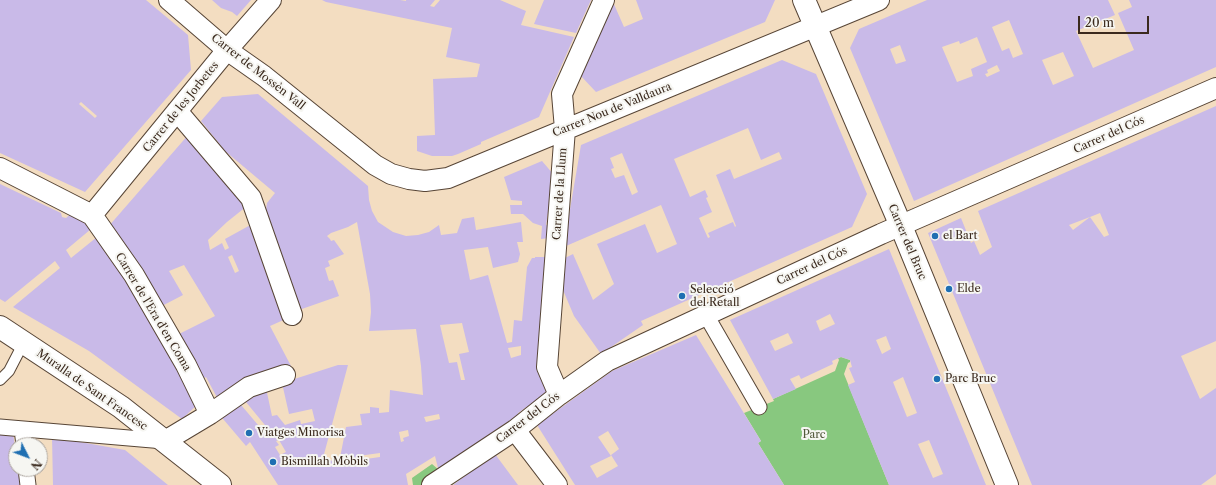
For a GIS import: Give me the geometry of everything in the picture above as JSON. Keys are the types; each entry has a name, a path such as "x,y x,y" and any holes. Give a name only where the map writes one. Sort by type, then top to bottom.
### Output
{"street":[{"name":"Carrer de Mossèn Vall","path":"169,0 227,50 264,76 348,142"},
{"name":"Carrer de les Jorbetes","path":"92,215 227,50 271,0"},
{"name":"Carrer de la Llum","path":"558,395 548,367 565,129 562,94 604,0"},
{"name":"Carrer del Bruc","path":"804,0 900,226 1007,485"},
{"name":"Carrer Nou de Valldaura","path":"348,142 375,165 391,174 409,179 425,181 448,178 879,0"},
{"name":"Carrer del Cós","path":"432,485 515,430 558,395 607,361 900,226 1216,88"},
{"path":"177,111 251,198 292,315"},
{"name":"Carrer de l'Era d'en Coma","path":"0,168 92,215 138,282 186,365 210,414"},
{"path":"706,315 759,407"},
{"name":"Muralla de Sant Francesc","path":"0,327 121,407 220,485"},
{"path":"0,427 165,441 210,414 249,387 285,375"},
{"path":"22,429 23,437"},
{"path":"515,430 557,485"}],"lane":[{"path":"0,380 9,371 24,342"}],"green space":[{"name":"Parc","path":"841,357 850,360 844,374 889,485 784,485 758,443 761,441 744,413 774,401 773,399 835,371 839,360 838,358"},
{"path":"432,464 446,476 459,480 452,485 413,485 412,478"}],"building":[{"path":"0,0 146,0 188,35 191,70 85,192 0,153","holes":["81,102 97,116 95,118 79,104"]},
{"path":"212,0 251,0 237,16 232,12 221,8"},
{"path":"322,0 435,0 430,6 434,7 440,0 500,0 526,11 521,25 574,37 539,117 481,142 481,144 458,154 452,156 432,156 417,151 417,136 435,135 433,79 477,77 480,64 446,57 452,28"},
{"path":"544,0 591,0 576,33 534,24"},
{"path":"636,0 775,0 765,22 596,92 580,75 613,2 624,27 643,19"},
{"path":"927,0 1108,0 1115,15 1076,31 1093,68 1134,50 1118,13 1132,7 1129,0 1216,0 1216,67 914,201 850,48 859,29","holes":["1009,20 1023,54 1013,58 1009,48 1002,51 992,27","977,37 987,62 971,69 973,76 957,82 942,47 959,41 960,44","900,45 906,61 896,64 890,49","1063,52 1074,76 1053,85 1042,60","997,65 1000,71 987,77 985,74 988,73 987,70"]},
{"path":"782,60 816,74 867,194 852,227 641,321 643,325 601,354 574,316 563,290 565,258 573,254 593,300 614,284 597,244 645,224 657,253 677,244 661,205 566,246 568,221 581,145","holes":["748,128 761,160 779,152 782,159 734,179 730,169 716,175 736,226 735,227 733,222 708,233 710,237 708,238 699,218 712,212 706,198 708,197 705,190 690,197 674,159","622,153 638,192 632,195 624,175 615,178 611,169 614,168 610,158"]},
{"path":"258,94 368,186 369,200 372,211 378,222 393,232 406,236 418,235 429,232 439,225 441,235 457,233 462,219 474,217 476,230 521,222 523,242 517,242 520,254 518,262 493,268 488,247 464,250 470,280 488,275 507,343 512,342 514,320 522,321 527,267 532,258 548,257 551,390 439,472 435,456 406,474 408,485 278,485 250,442 246,446 218,413 236,399 264,432 269,430 241,396 266,388 272,416 277,415 285,425 300,420 301,424 315,421 312,409 289,414 282,383 338,365 348,365 323,458 339,463 346,427 362,425 360,414 370,413 370,407 379,408 379,413 389,412 390,390 423,395 416,329 369,331 371,312 370,294 357,222 327,236 331,241 334,240 344,254 328,261 330,266 325,268 329,281 333,280 339,296 299,310 265,217 267,203 275,193 225,151 201,121 222,97","holes":["462,323 469,352 459,354 465,380 461,380 457,362 449,363 440,325","521,346 521,355 511,358 508,348","439,414 440,419 426,422 424,417","408,430 409,436 403,438 404,441 401,442 399,432","279,440 286,452 280,455 275,447 279,445 276,441","380,453 380,457 359,460 358,456"]},
{"path":"1216,106 1216,341 1181,356 1200,399 1216,388 1216,474 1201,485 1032,485 928,233 961,218 971,243 974,241 980,255 992,247 978,211","holes":["1100,213 1109,235 1104,237 1090,217","1090,217 1073,230 1069,225"]},
{"path":"189,134 247,206 208,240 210,250 222,243 225,250 229,248 225,239 254,223 288,318 270,326 291,366 251,382 220,403 206,377 201,380 177,335 215,316 184,265 169,271 183,295 160,307 108,227","holes":["232,255 239,271 235,273 228,257"]},
{"path":"542,161 554,175 546,225 549,225 549,238 541,239 542,226 533,223 523,214 511,214 510,205 522,205 522,201 511,200 504,177"},
{"path":"0,184 61,213 62,217 66,218 73,212 91,229 66,250 71,258 97,237 120,269 198,404 182,419 89,351 13,307 60,268 55,261 5,302 0,299"},
{"path":"889,249 986,485 889,485 848,385 855,382 849,368 852,367 850,360 841,357 832,361 833,364 801,379 799,375 790,379 796,389 773,399 730,320","holes":["830,314 835,324 820,331 816,321","788,333 793,343 775,351 770,341","886,336 891,349 882,354 876,340","903,377 917,413 907,417 893,382","929,440 943,474 933,478 918,444"]},
{"path":"696,335 761,441 758,443 784,485 575,485 537,425 612,371","holes":["608,431 619,449 611,455 618,466 597,478 590,466 611,456 598,437"]},
{"path":"13,433 14,437 8,437 8,477 19,477 20,485 0,485 0,435"},
{"path":"52,437 125,450 168,485 53,485"},
{"path":"495,454 518,485 453,485 479,465"}],"place":[{"name":"el Bart","path":"935,236"},
{"name":"Elde","path":"949,289"},
{"name":"Selecció del Retall","path":"682,296"},
{"name":"Parc Bruc","path":"937,379"},
{"name":"Viatges Minorisa","path":"249,433"},
{"name":"Bismillah Mòbils","path":"273,462"}]}
